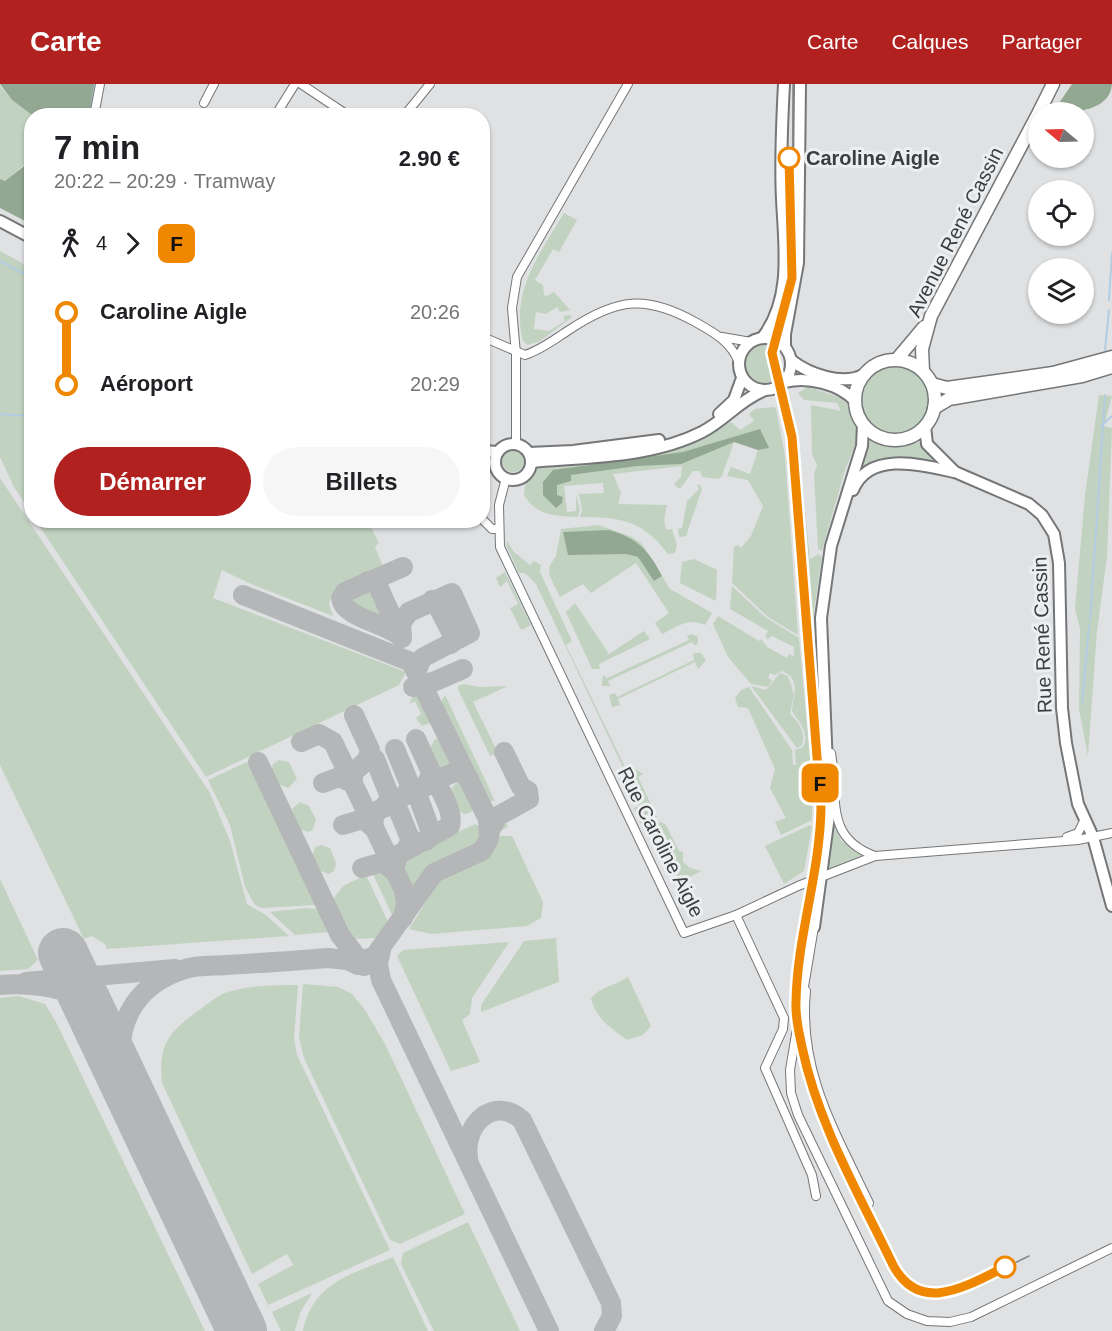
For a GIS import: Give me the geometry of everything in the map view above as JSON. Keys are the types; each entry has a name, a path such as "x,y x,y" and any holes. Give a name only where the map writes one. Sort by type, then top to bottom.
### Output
{"main road":[{"name":"Avenue René Cassin","path":"1045,102 1053,84"},
{"name":"Avenue René Cassin","path":"1046,102 1058,84"},
{"name":"Avenue René Cassin","path":"923,371 922,349 932,316 1028,135"},
{"path":"897,359 912,345 932,316"},
{"path":"932,384 947,388 996,382 1053,373 1112,357"},
{"path":"897,359 916,365 923,371 932,384 934,408 925,426 916,434 893,440 882,438 863,424 855,401 856,388 863,375 878,363 897,359"},
{"path":"934,408 949,399 1022,388 1082,376 1112,367"}],"street":[{"path":"96,108 100,84"},
{"path":"204,103 214,84"},
{"path":"280,108 295,84"},
{"path":"301,84 337,108"},
{"path":"410,108 430,84"},
{"path":"516,444 516,354 512,308 517,277 628,84"},
{"path":"739,363 740,355 756,340 778,300 786,258 782,199 784,84"},
{"path":"800,84 798,263 785,334 785,346 792,360 805,370 846,381 863,375"},
{"path":"0,221 24,234"},
{"path":"490,341 516,354 528,354 608,309 643,303 667,307 720,337 736,354 742,378 747,384 763,391"},
{"path":"720,337 773,339 785,346"},
{"path":"785,382 792,360"},
{"path":"1022,388 1089,368 1092,363"},
{"path":"530,458 649,442 681,435 722,413 737,394 742,378"},
{"path":"490,451 498,452 509,444 516,444 530,458 637,451 676,442 716,424 763,391 771,390 785,382 809,381 832,386 843,390 855,401"},
{"path":"863,424 862,446 837,522 820,633 829,816 822,877 790,1070 793,1102 881,1290 888,1301 907,1314 927,1322 950,1322 971,1317 1112,1248"},
{"name":"Rue René Cassin","path":"925,426 927,444 955,472 1029,504 1042,515 1054,534 1059,563 1064,724 1078,804 1093,837 1112,906"},
{"path":"496,466 498,452"},
{"path":"490,463 496,466 506,478 519,478 525,475 530,458"},
{"path":"827,578 850,496 864,474 881,466 901,463 955,472"},
{"name":"Rue Caroline Aigle","path":"506,478 499,505 500,547 684,933 736,915 874,856 1093,837 1112,833"},
{"path":"490,527 498,529"},
{"path":"825,725 842,833 855,848 874,856"},
{"path":"1060,840 1078,833 1084,820"},
{"path":"736,915 784,1018 783,1029 765,1068 812,1175 816,1196"},
{"path":"814,927 806,1007 812,1072 822,1106 869,1203"}],"green space":[{"path":"0,84 95,84 91,108 24,109 12,100"},
{"path":"1072,84 1112,84 1105,100 1094,106 1094,102 1060,102"},
{"path":"0,86 12,100 24,109 24,164 5,181 0,179"},
{"path":"23,167 24,220 0,208 0,179 5,181"},
{"path":"564,213 577,220 559,252 553,249 535,280 543,285 544,295 547,296 554,292 570,310 560,312 557,307 546,314 536,312 534,329 549,331 565,321 563,316 572,317 540,341 528,345 523,341 520,323 524,290 537,258"},
{"path":"0,251 24,264 24,502 0,457"},
{"path":"760,343 770,343 770,362 776,382 768,386 753,382 744,368 747,352"},
{"path":"888,367 902,367 914,372 923,381 928,400 926,413 919,424 902,433 888,433 876,428 867,419 862,407 862,393 867,381 876,372"},
{"path":"808,387 842,398 846,402 856,428 856,442 844,473 822,551 818,549 814,474 817,465 812,454 811,405 841,411 837,403 804,400 798,393"},
{"path":"1099,395 1112,396 1104,426 1112,428 1107,557 1097,631 1088,756 1079,709 1080,629 1075,609 1085,495"},
{"path":"790,399 798,443 810,559 819,554 822,557 811,632 794,443 786,401"},
{"path":"776,408 785,456 798,635 768,617 732,583 734,547 738,545 741,548 751,536 763,506 748,480 727,476 731,467 750,474 758,450 734,442 719,479 702,477 700,471 693,471 680,489 674,484 681,477 682,466 613,474 621,493 618,504 667,505 664,520 666,530 672,529 677,545 675,553 668,554 649,534 629,523 607,518 580,517 582,510 579,494 604,493 603,483 564,486 567,512 576,511 576,495 580,509 578,517 547,514 534,507 524,495 526,479 536,467 686,443 731,422 740,430 754,421 749,414 755,409"},
{"path":"760,429 769,448 758,450 734,442 681,464 637,466 571,475 571,481 557,485 557,495 563,497 562,503 556,508 543,495 543,482 553,470 683,452"},
{"path":"870,439 891,446 922,442 938,463 910,460 858,476 867,441"},
{"path":"513,450 521,453 524,461 521,469 513,472 505,469 502,461 505,453"},
{"path":"0,478 24,514 24,528 33,528 210,793 230,841 247,904 266,915 289,936 107,949 105,944 92,936 84,939 0,765"},
{"path":"699,484 702,489 686,536 679,537 678,529 682,528 687,501 699,489 697,485"},
{"path":"599,525 632,537 642,544 670,589 712,613 705,625 689,622 662,634 655,623 669,613 636,563 591,593 583,584 560,597 550,577 549,567 556,556 561,529"},
{"path":"41,528 372,528 379,543 375,547 383,567 332,593 329,604 333,616 251,584 222,570 213,598 406,672 399,685 206,777"},
{"path":"609,530 641,546 662,576 654,581 638,557 626,554 568,555 563,532"},
{"path":"507,541 514,552 530,565 534,561 541,565 540,572 572,641 566,645 626,769 631,766 643,774 638,777 657,817 641,824 634,808 639,806 639,801 536,584 525,573 519,573 506,545"},
{"path":"694,559 717,570 716,601 680,583 682,562"},
{"path":"505,572 531,625 521,630 510,608 518,604 507,581 500,587 496,578"},
{"path":"732,586 765,617 799,638 812,779 812,820 781,835 775,822 786,818 770,788 775,769 748,708 738,707 735,698 741,690 749,687 792,750 793,765 796,765 795,750 803,747 805,737 803,728 792,711 794,683 788,674 782,671 775,675 770,673 768,678 772,680 768,687 751,684 728,657 713,624 718,616 759,641 761,639 767,647 787,658 789,654 794,656 794,647 772,636 768,639 765,636 768,631 730,609"},
{"path":"368,587 374,590 383,612 379,617 346,604 349,595"},
{"path":"575,603 609,654 644,631 650,639 599,664 600,669 592,669 566,612"},
{"path":"692,634 698,637 698,643 695,646 692,642 608,681 610,686 602,686 603,675 607,678 689,640 687,636"},
{"path":"701,653 706,660 698,669 695,662 618,699 620,705 612,707 609,695 615,693 617,697 694,660 693,654"},
{"path":"780,673 788,676 794,694 790,714 799,724 803,736 802,745 797,748 751,686 766,690"},
{"path":"464,684 480,687 508,686 473,702 498,753 490,756 458,689 458,686"},
{"path":"413,695 424,696 433,717 432,722 422,726 416,718 421,714 415,701 409,704"},
{"path":"445,695 495,801 487,801 440,704"},
{"path":"435,739 445,741 454,761 450,769 440,768 430,748"},
{"path":"279,760 289,762 297,779 288,788 278,784 271,771 273,764"},
{"path":"249,761 316,905 262,908 255,905 245,887 230,825 208,780"},
{"path":"461,782 467,786 475,804 471,812 465,814 460,812 450,791 456,783"},
{"path":"300,802 309,806 316,820 313,829 309,832 298,829 292,809"},
{"path":"833,814 841,840 862,856 827,871"},
{"path":"505,820 508,827 500,831 500,836 512,836 543,902 541,918 527,926 431,934 409,929 440,879 488,856 495,846 499,825"},
{"path":"661,822 666,825 679,851 683,852 683,862 690,868 702,871 680,881 653,825"},
{"path":"475,824 480,827 482,834 477,844 429,867 412,890 404,872 409,854"},
{"path":"810,825 812,827 804,871 784,884 765,846"},
{"path":"321,845 330,848 336,863 334,871 329,874 318,870 312,857 315,847"},
{"path":"372,872 382,873 394,887 397,905 393,917"},
{"path":"366,875 389,924 379,938 352,939 335,906 334,898 343,886"},
{"path":"0,879 38,960 28,969 0,971"},
{"path":"318,909 329,932 295,935 270,912"},
{"path":"556,938 559,982 481,1012 481,1005 524,941"},
{"path":"509,942 472,998 470,1014 462,1020 480,1062 451,1071 397,956 403,950"},
{"path":"628,977 651,1026 643,1035 627,1040 601,1018 591,999 603,989"},
{"path":"303,984 338,987 352,994 365,1010 385,1044 465,1214 400,1244 390,1240 304,1058 299,1038"},
{"path":"298,985 294,1038 297,1055 390,1250 268,1305 258,1284 293,1265 287,1254 252,1274 162,1083 162,1057 164,1047 174,1031 222,994 252,987"},
{"path":"19,996 45,1004 56,1022 205,1331 0,1331 0,998"},
{"path":"468,1222 520,1331 434,1331 401,1264 403,1253"},
{"path":"393,1257 428,1331 303,1331 308,1314 325,1291 349,1275"},
{"path":"312,1293 300,1313 295,1331 281,1331 272,1312"}],"waterway":[{"path":"91,108 95,84"},
{"path":"1109,300 1112,253"},
{"path":"0,261 24,274"},
{"path":"1105,350 1109,310"},
{"path":"1090,620 1105,395"},
{"path":"0,414 24,416"},
{"path":"1101,426 1112,416"},
{"path":"1082,703 1089,626"}],"taxiway":[{"path":"402,638 386,628 357,616 344,605 341,598 345,592 403,567"},
{"path":"368,581 378,586 400,635"},
{"path":"402,638 401,623 409,612 452,593 470,633 422,658 417,670"},
{"path":"243,595 411,662 488,819 489,839 482,851 434,873 374,957 356,962 347,960"},
{"path":"432,600 436,603 453,636 451,644"},
{"path":"413,687 433,682 463,669"},
{"path":"353,783 353,773 367,760 370,750 354,715"},
{"path":"301,742 319,734 333,742 404,890 406,904 403,918"},
{"path":"416,739 431,772 427,786"},
{"path":"395,749 410,785 406,795"},
{"path":"490,830 498,816 529,799 528,791 521,787 504,752"},
{"path":"375,759 390,797 384,808"},
{"path":"258,762 340,935 364,966"},
{"path":"374,828 374,818 377,812 405,796 457,772 469,779"},
{"path":"323,783 339,777 353,783"},
{"path":"394,871 398,855 450,826 449,809 436,781"},
{"path":"416,791 431,832 426,841"},
{"path":"395,802 411,841 405,851"},
{"path":"343,825 363,819 374,828"},
{"path":"362,868 383,862 394,871"},
{"path":"381,950 378,964 381,980 549,1331"},
{"path":"124,1081 121,1044 130,1012 151,986 166,977 195,967 328,958 347,960 358,965"},
{"path":"26,982 175,969"},
{"path":"0,985 19,984 61,990 81,1000 95,1020"},
{"path":"468,1157 470,1134 482,1117 491,1112 501,1111 511,1113 522,1120 611,1303 612,1316 604,1331"}],"runway":[{"path":"63,953 242,1331"}],"tram line":[{"path":"793,84 792,278 772,353 792,437 821,796 819,839 796,991 797,1020 809,1081 817,1106 893,1265 906,1282 922,1290 939,1292 958,1289 1029,1256"},
{"name":"F","path":"789,158 792,278 785,310 773,339 772,362 784,399 792,437 820,786 820,831 796,991 796,1007 811,1090 893,1265 903,1279 921,1290 945,1293 1005,1267"}],"place":[{"name":"Caroline Aigle","path":"789,158"}]}
